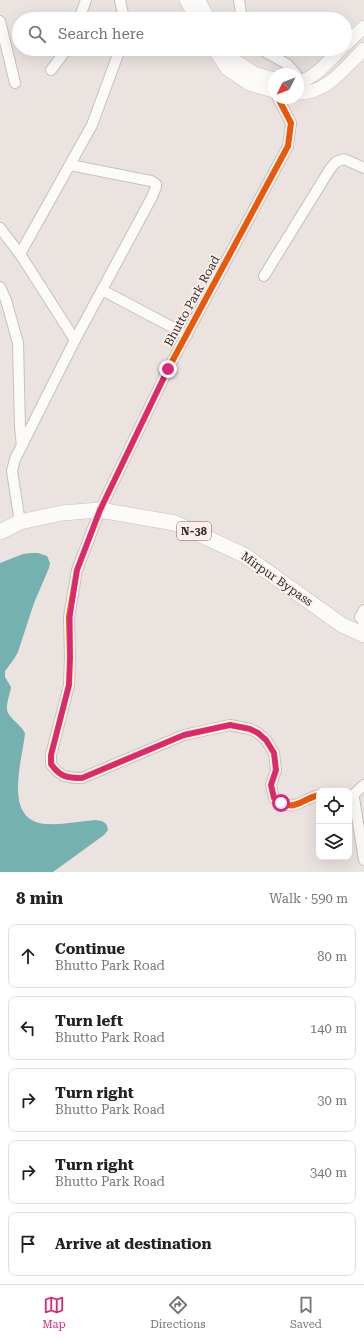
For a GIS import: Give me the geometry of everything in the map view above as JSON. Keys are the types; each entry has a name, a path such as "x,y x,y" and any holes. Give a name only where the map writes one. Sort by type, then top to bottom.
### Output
{"highway":[{"name":"Mirpur Bypass","path":"0,532 20,522 62,513 100,510 175,523 244,555 342,625 364,635"}],"main road":[{"path":"186,0 193,12"},
{"path":"198,0 205,12"},
{"path":"352,38 364,26"},
{"path":"304,88 309,93 327,85 364,49"},
{"path":"219,56 227,69 249,84 268,89"},
{"path":"231,56 234,60 254,73 268,77"},
{"path":"304,79 312,77 334,56"}],"street":[{"path":"82,12 86,0"},
{"path":"120,0 123,12"},
{"path":"239,0 241,12"},
{"path":"0,21 15,83"},
{"path":"51,70 62,56"},
{"path":"20,254 92,125 117,56"},
{"path":"273,56 288,64 290,68"},
{"name":"Bhutto Park Road","path":"281,104 291,123 288,146 168,369 100,510 77,570 70,617 69,685 51,755 51,764 60,774 69,778 82,778 184,735 230,725 250,729 258,733 266,740 274,753 276,770 271,785 274,798 281,803 295,806 316,796"},
{"path":"264,276 326,175 336,162 344,159 364,168"},
{"path":"20,522 12,471 15,459 75,340 156,187 156,184 152,181 70,165"},
{"path":"0,228 20,254 75,340"},
{"path":"0,287 6,300 18,343 20,427 22,446"},
{"path":"102,290 187,335"},
{"path":"364,610 360,617 364,623"},
{"path":"352,793 364,785"},
{"path":"352,799 364,860"}],"water":[{"path":"32,553 47,556 50,563 49,568 34,603 18,652 5,671 5,677 11,687 7,710 25,733 19,773 19,801 24,813 33,821 53,824 96,820 104,822 107,825 108,830 104,835 53,872 0,872 0,563 23,554"}],"cycle path":[{"path":"281,104 291,123 288,146 168,369 100,510 77,570 69,617 69,685 51,755 51,764 64,776 82,778 184,735 230,725 250,729 258,733 266,740 274,753 276,770 271,785 274,798 281,803 292,805 316,796"}],"route":[{"path":"168,369 100,510 77,570 70,617 69,685 51,755 51,764 60,774 69,778 82,778 184,735 230,725 242,727 258,733 266,740 274,753 276,770 271,785 274,798 281,803"}]}
